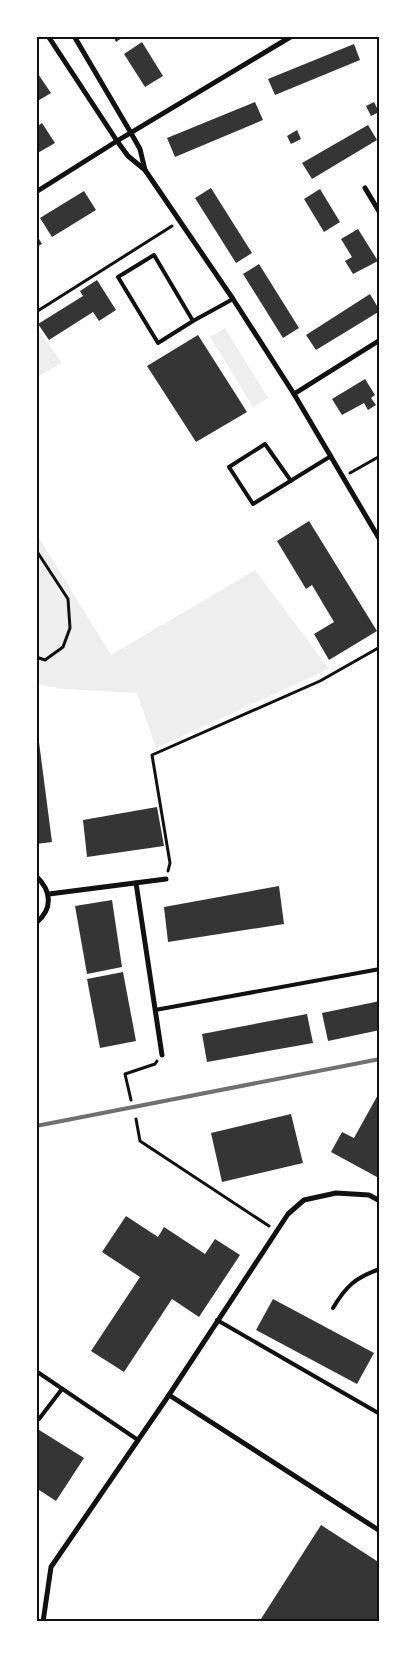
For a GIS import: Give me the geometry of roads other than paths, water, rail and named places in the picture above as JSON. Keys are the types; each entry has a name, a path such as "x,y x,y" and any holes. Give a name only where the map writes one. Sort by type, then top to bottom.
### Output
{"street":[{"path":"48,36 117,141 128,156 145,170 178,222 233,299 294,394 380,540"},
{"path":"74,36 140,149 145,170"},
{"path":"36,192 292,36"},
{"path":"365,188 380,213"},
{"path":"294,394 380,340"},
{"path":"36,876 43,882 49,894 49,906 43,918 36,923"},
{"path":"49,894 166,879"},
{"path":"136,883 162,1055"},
{"path":"43,1622 51,1567 169,1395 288,1214 304,1200 336,1193 369,1196 380,1201"},
{"path":"169,1395 380,1531"}],"lane":[{"path":"193,321 154,255 118,277 158,343 233,299"},
{"path":"290,481 265,444 229,467 253,504 331,456"},
{"path":"155,1010 380,969"},
{"path":"333,1308 341,1294 362,1275 380,1269"},
{"path":"217,1320 380,1414"},
{"path":"36,1371 138,1440"},
{"path":"39,1419 62,1389"}],"railway":[{"path":"36,1126 380,1059"}]}
